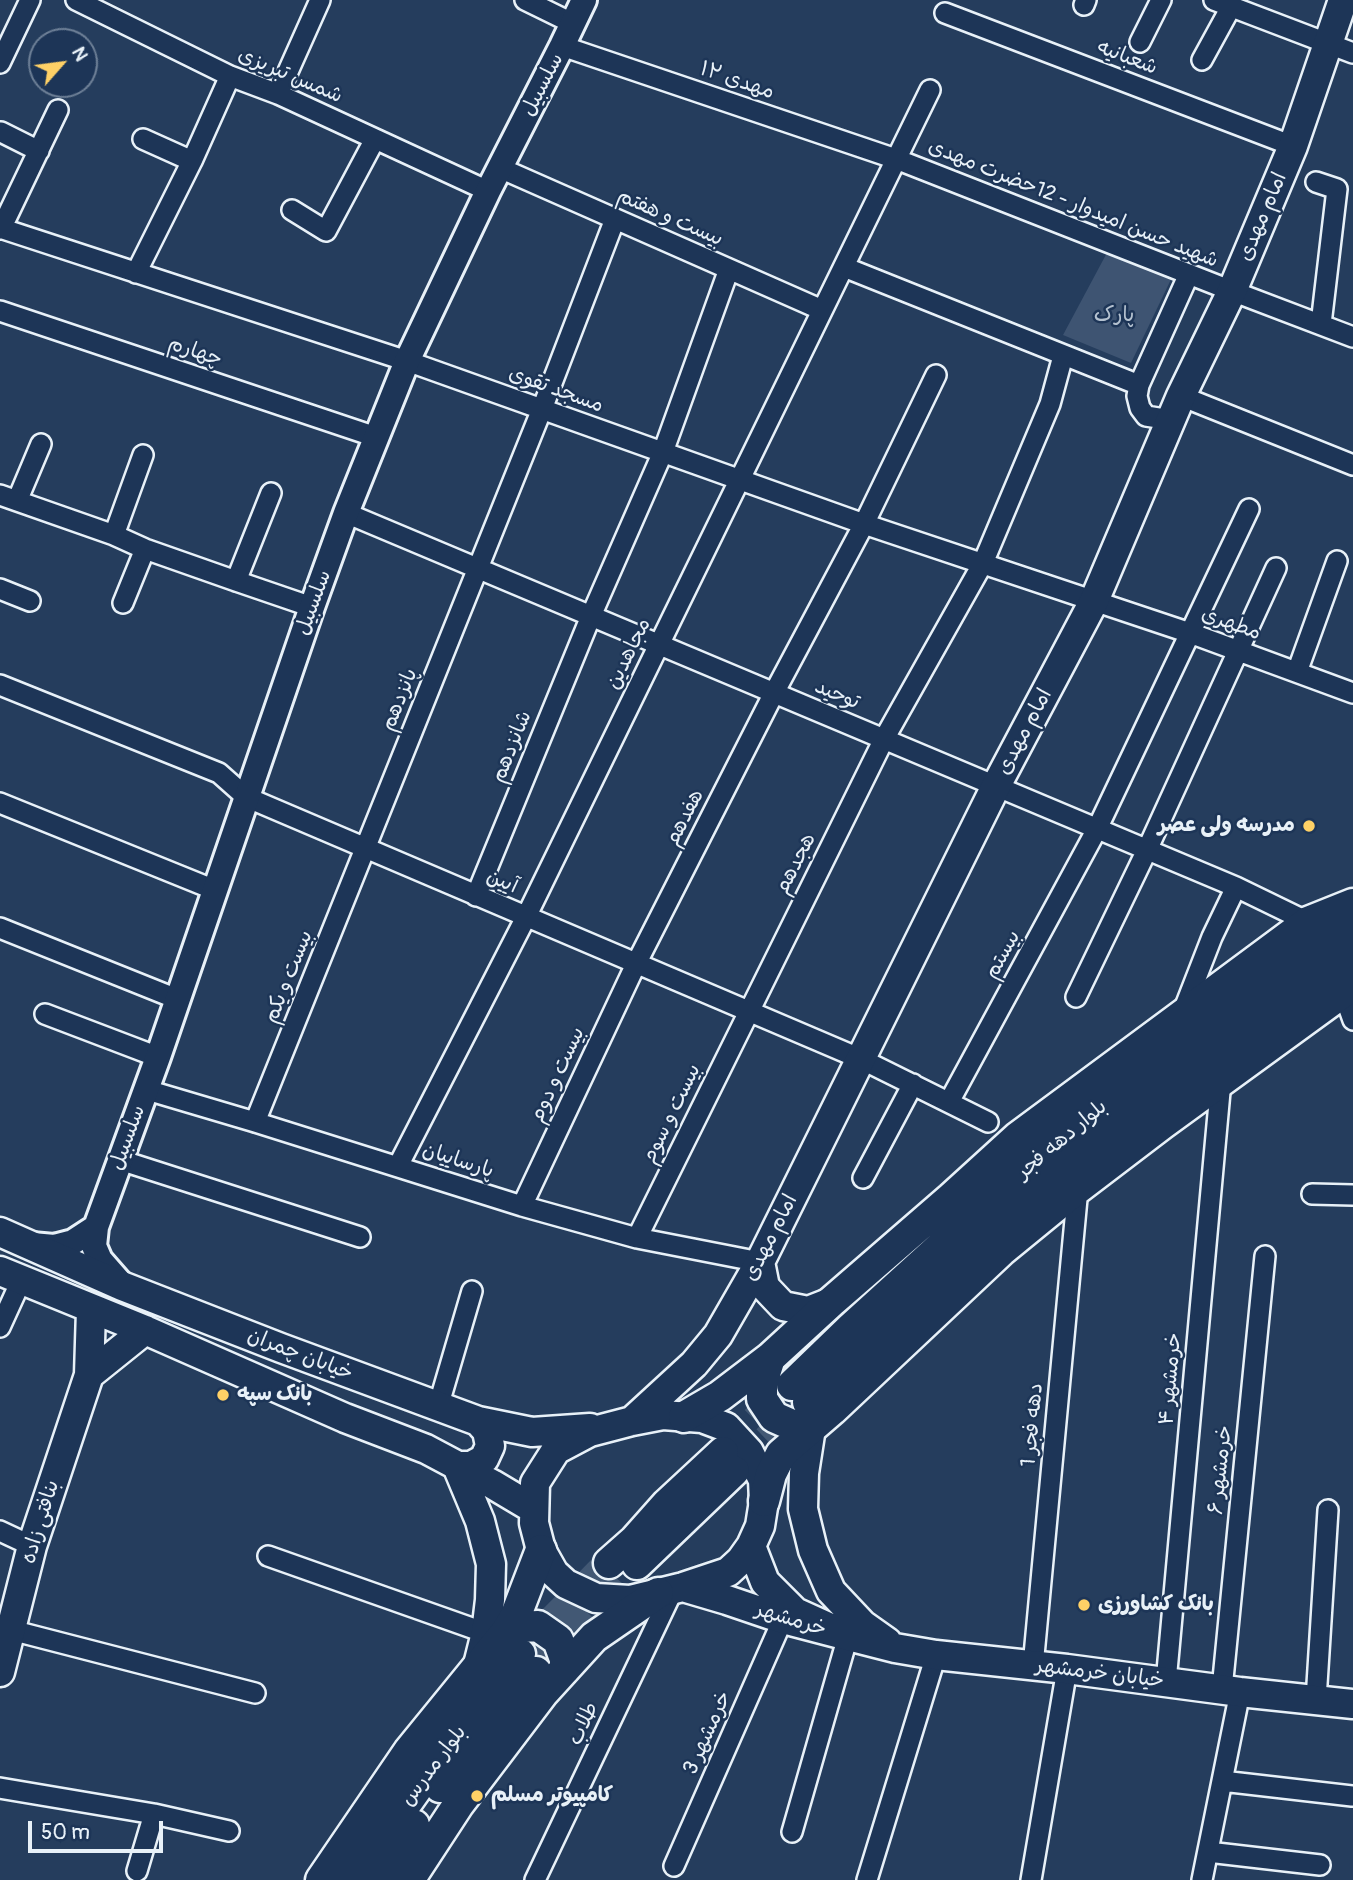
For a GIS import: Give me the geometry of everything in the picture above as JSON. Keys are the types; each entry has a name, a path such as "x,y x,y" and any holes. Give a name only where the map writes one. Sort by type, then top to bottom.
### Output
{"main road":[{"name":"امام مهدی","path":"622,1423 694,1364 718,1335 760,1262 996,786 1094,601 1176,408 1232,291 1293,146 1341,49 1343,0"},
{"path":"684,1417 720,1396 770,1358 1018,1137 1308,922 1353,904"},
{"name":"بلوار دهه فجر","path":"803,1405 852,1326 1070,1129 1322,948 1353,921"},
{"name":"بلوار دهه فجر","path":"803,1405 1076,1157 1193,1067 1353,955"},
{"path":"770,1358 762,1383 762,1398 774,1417 792,1426 803,1405 1078,1188 1348,988"},
{"name":"خیابان چمران","path":"0,1232 122,1286 478,1421 532,1432 622,1423"},
{"path":"760,1262 765,1287 783,1306 807,1311 831,1302"},
{"name":"خیابان چمران","path":"10,1276 345,1418 426,1449 534,1509"},
{"name":"بنافتی زاده","path":"0,1672 32,1546 89,1375 91,1310"},
{"path":"89,1375 145,1331"},
{"path":"764,1501 763,1480 750,1452 726,1427 702,1418 663,1415 590,1432 556,1450 535,1483 536,1534 541,1550 554,1573 566,1584 596,1598 630,1600 728,1572 751,1546 760,1526 771,1474 803,1405"},
{"path":"803,1405 803,1509 813,1550 831,1591 863,1625 895,1648"},
{"path":"409,1880 458,1805 543,1693 523,1652 491,1564 480,1521 457,1466 471,1466 484,1459 489,1446 487,1432 478,1421"},
{"path":"620,1566 729,1462"},
{"name":"خرمشهر","path":"751,1546 765,1582 795,1612 848,1636"},
{"path":"523,1652 516,1615 541,1550"},
{"path":"321,1880 409,1751 477,1669 523,1652 594,1637 672,1590"},
{"name":"خرمشهر","path":"672,1590 727,1600 782,1619 848,1636"},
{"name":"خیابان خرمشهر","path":"848,1636 936,1655 1353,1704"},
{"name":"بلوار مدرس","path":"352,1880 444,1749 523,1652"},
{"name":"بلوار مدرس","path":"377,1880 523,1652"}],"street":[{"path":"0,63 30,0"},
{"name":"شمس تبریزی","path":"76,0 230,76 278,94 488,191"},
{"path":"278,94 320,0"},
{"path":"525,0 572,23"},
{"name":"سلسبیل","path":"122,1286 100,1260 94,1246 96,1227 158,1057 312,607 346,513 407,361 488,191 584,0"},
{"path":"1140,42 1161,0"},
{"path":"1202,60 1222,3 1341,49"},
{"name":"شعبانیه","path":"945,13 1293,146"},
{"name":"مهدی ۱۲","path":"562,46 896,159"},
{"path":"136,273 192,161 230,76"},
{"name":"مجاهدین","path":"398,1166 526,917 930,90"},
{"path":"1,229 58,110"},
{"path":"1,132 39,151"},
{"path":"144,139 192,161"},
{"path":"292,210 326,231 375,139"},
{"name":"شهید حسن امیدوار - 12حضرت مهدی","path":"896,159 1353,337"},
{"name":"بیست و هفتم","path":"500,168 822,310"},
{"path":"1316,182 1337,189 1321,324"},
{"name":"پانزدهم","path":"365,849 542,409 615,219"},
{"name":"مسجد تقوی","path":"1,229 407,361 864,524 1094,601"},
{"path":"844,267 1139,386"},
{"name":"شانزدهم","path":"476,896 591,616 663,452 729,269"},
{"path":"1189,274 1139,386 1136,396 1146,416 1176,408 1353,465"},
{"name":"چهارم","path":"0,311 376,437"},
{"name":"هجدهم","path":"748,1010 884,739 983,563 1050,404 1063,356"},
{"name":"هفدهم","path":"636,964 774,693 864,524 936,375"},
{"path":"41,444 8,498 236,582 312,607"},
{"path":"114,535 143,455"},
{"path":"236,582 271,493"},
{"path":"1097,829 1249,509"},
{"name":"توحید","path":"346,513 1236,887 1308,922"},
{"path":"123,603 145,549"},
{"path":"1297,672 1337,561"},
{"path":"1076,997 1240,651 1276,568"},
{"path":"0,589 30,601"},
{"name":"مطهری","path":"1094,601 1353,693"},
{"name":"آیین","path":"0,685 219,773 246,797 860,1059 988,1122"},
{"path":"0,803 215,890"},
{"name":"بیستم","path":"949,1102 1097,829"},
{"name":"بیست و یکم","path":"255,1122 365,849"},
{"path":"1182,1014 1212,937 1236,887"},
{"path":"0,928 177,999"},
{"name":"بیست و دوم","path":"522,1206 636,964"},
{"path":"1348,988 1353,1020"},
{"name":"بیست و سوم","path":"637,1238 748,1010"},
{"path":"45,1014 158,1057"},
{"name":"خرمشهر ۴","path":"1166,1682 1221,1081"},
{"path":"863,1178 913,1084"},
{"name":"پارساییان","path":"146,1090 522,1206 637,1238 760,1262"},
{"path":"120,1160 360,1237"},
{"name":"دهه فجر 1","path":"1033,1666 1078,1188"},
{"path":"1312,1194 1353,1195"},
{"path":"29,1244 54,1247 73,1242 96,1227"},
{"name":"خرمشهر ۶","path":"1202,1880 1222,1781 1265,1256"},
{"path":"0,1327 10,1276"},
{"path":"439,1406 472,1291"},
{"path":"1316,1700 1328,1510"},
{"path":"0,1531 32,1546"},
{"path":"268,1556 523,1652"},
{"name":"طلاب","path":"535,1880 672,1590"},
{"name":"خرمشهر 3","path":"674,1866 782,1619"},
{"path":"11,1630 255,1693"},
{"path":"792,1832 848,1636"},
{"path":"867,1880 936,1655"},
{"path":"1031,1880 1067,1670"},
{"path":"1222,1781 1352,1796"},
{"path":"0,1788 154,1814 229,1831"},
{"path":"137,1871 154,1814"},
{"path":"1208,1852 1320,1865"}],"green space":[{"name":"پارک","path":"1109,249 1174,273 1131,363 1063,335"}],"tunnel":[{"path":"723,1452 792,1385"},
{"path":"734,1471 803,1406"},
{"path":"520,1654 609,1563"},
{"path":"538,1669 631,1569"}],"place":[{"name":"مدرسه ولی عصر","path":"1309,826"},
{"name":"بانک سپه","path":"223,1395"},
{"name":"بانک کشاورزی","path":"1084,1605"},
{"name":"کامپیوتر مسلم","path":"477,1796"}]}
